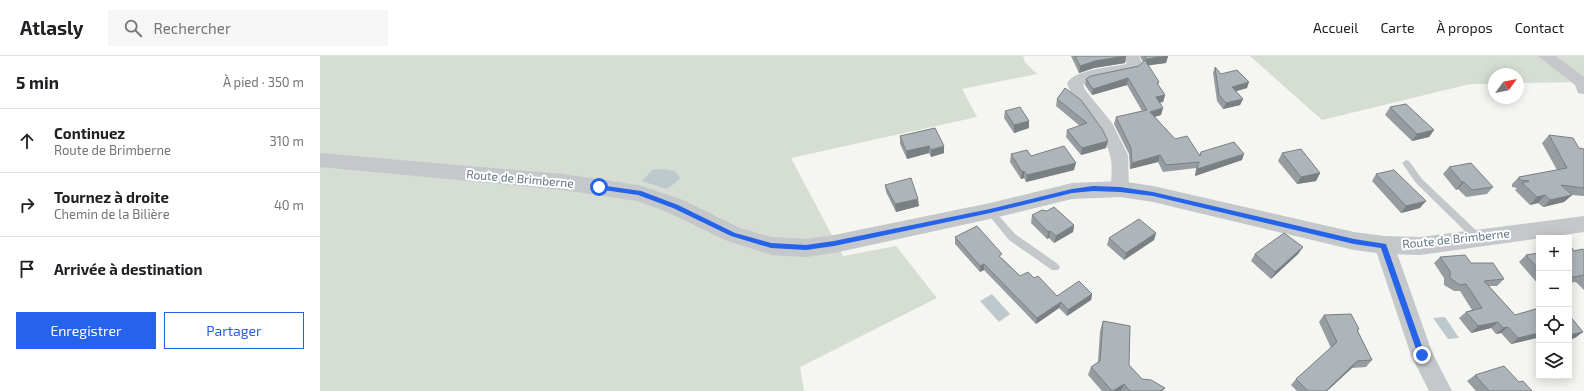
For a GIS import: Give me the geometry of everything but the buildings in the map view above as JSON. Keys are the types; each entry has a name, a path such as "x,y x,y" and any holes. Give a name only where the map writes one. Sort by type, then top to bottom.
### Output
{"street":[{"path":"1120,189 1119,155 1106,127 1078,92 1075,83 1084,77 1132,68 1135,65 1131,56"},
{"path":"1546,56 1582,83 1584,89"},
{"name":"Route de Brimberne","path":"320,160 563,182 639,193 676,206 733,234 771,246 806,248 834,244 990,211 1072,191 1093,189 1120,189 1153,194 1354,241 1384,246 1420,246 1584,224"},
{"path":"1384,246 1422,355 1441,391"}],"lane":[{"path":"1406,163 1420,181 1478,238"},
{"path":"990,211 1012,237 1055,267"}],"shaded area":[{"path":"320,56 1023,56 1025,62 1037,74 962,89 977,117 791,158 843,256 896,246 937,298 800,367 804,391 320,391"},
{"path":"1250,56 1584,56 1584,82 1524,83 1524,68 1488,68 1488,84 1470,84 1322,120"},
{"path":"662,169 675,171 680,178 666,189 642,181 652,170"},
{"path":"992,294 1010,314 999,322 980,301"},
{"path":"1445,317 1459,338 1448,339 1433,318"}],"route":[{"path":"599,187 639,193 676,206 733,234 771,246 806,248 834,244 990,211 1072,191 1120,189 1153,194 1354,241 1384,246 1422,355"}]}
